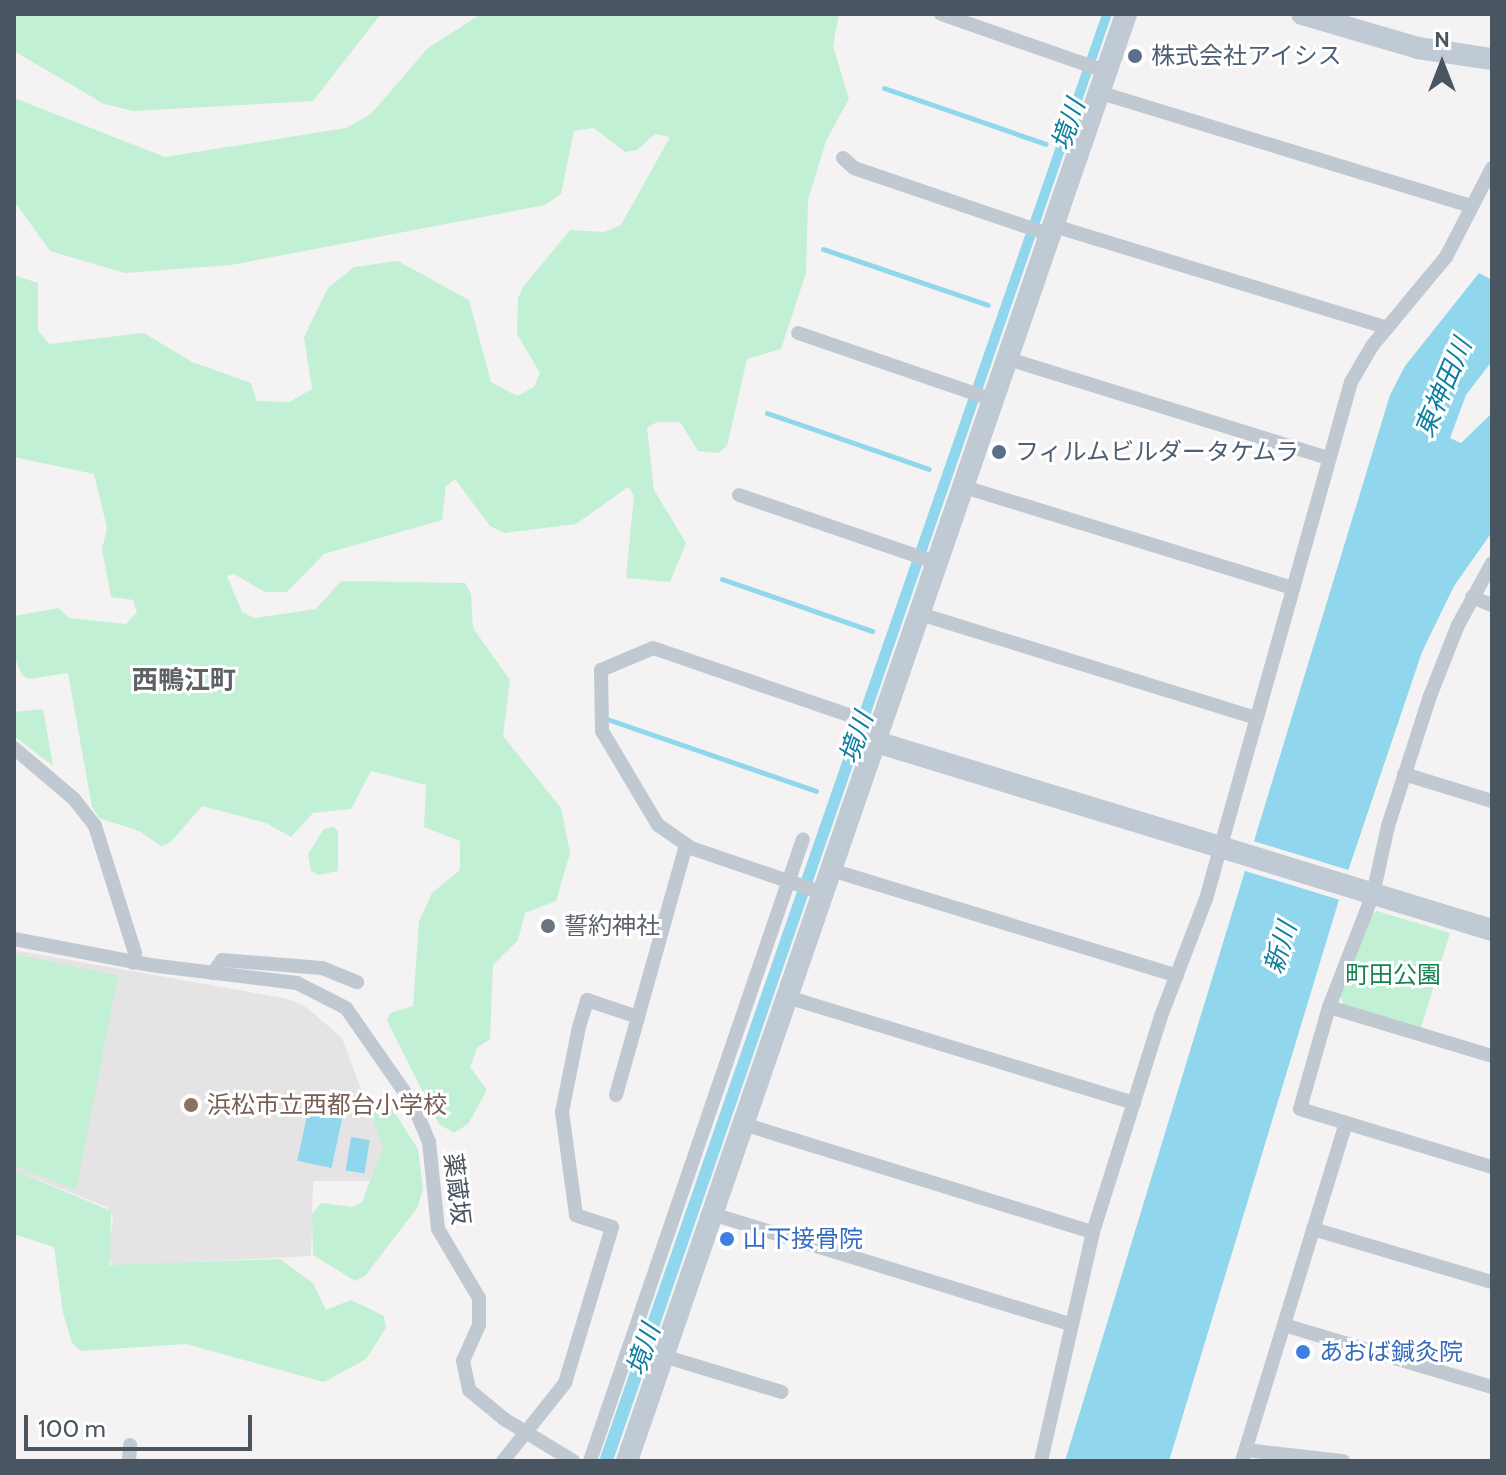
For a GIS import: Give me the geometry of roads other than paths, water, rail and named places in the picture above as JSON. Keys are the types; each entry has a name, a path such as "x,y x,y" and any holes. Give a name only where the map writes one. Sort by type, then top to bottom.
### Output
{"street":[{"path":"941,14 1081,62 1100,77 1470,206"},
{"path":"627,1461 660,1355 784,996 816,891 828,869 873,729 917,613 930,560 961,486 987,398 1005,358 1100,77 1126,14"},
{"path":"1302,14 1418,48 1492,59"},
{"path":"843,158 854,168 1023,226 1047,230 1388,328"},
{"path":"1041,1461 1093,1232 1177,976 1228,850 1254,717 1351,382 1388,328 1440,267 1492,168"},
{"path":"798,333 987,398"},
{"path":"1005,358 1329,458"},
{"path":"961,486 1293,588"},
{"path":"739,495 930,560"},
{"path":"1492,563 1472,597 1404,774 1329,1007 1300,1109 1492,1167"},
{"path":"1472,597 1492,605"},
{"path":"917,613 1254,717"},
{"path":"816,891 686,845 650,815 604,736 600,704 605,665 653,648 852,716 873,729 1228,850 1492,930"},
{"path":"14,748 74,799 95,826 133,963"},
{"path":"1404,774 1492,801"},
{"path":"590,1461 791,882 803,839"},
{"path":"616,1095 686,845"},
{"path":"828,869 1177,976"},
{"name":"薬蔵坂","path":"14,939 133,963 310,987 346,1008 364,1028 419,1116 432,1155 438,1229 479,1298 479,1325 463,1361 464,1381 485,1407 573,1461"},
{"path":"213,973 222,960 322,968 357,982"},
{"path":"784,996 1134,1103"},
{"path":"503,1461 565,1383 612,1227 576,1215 562,1112 587,1000 638,1017"},
{"path":"1329,1007 1492,1056"},
{"path":"740,1123 1093,1232"},
{"path":"1343,1461 1244,1456 1346,1123"},
{"path":"709,1213 1070,1324"},
{"path":"1313,1229 1492,1282"},
{"path":"1284,1325 1492,1387"},
{"path":"660,1355 782,1392"},
{"path":"129,1461 130,1445"}],"water":[{"name":"境川","path":"1102,14 1112,14 613,1461 599,1461"},
{"path":"1479,273 1492,280 1492,361 1466,395 1450,438 1461,443 1492,413 1492,532 1454,586 1422,652 1345,880 1169,1461 1065,1461 1390,395 1405,366"},
{"path":"309,1106 343,1113 332,1168 297,1161"},
{"path":"351,1137 370,1140 364,1174 346,1171"}],"waterway":[{"name":"境川","path":"884,88 1046,144"},
{"path":"823,249 988,305"},
{"path":"767,413 929,469"},
{"path":"722,579 872,631"},
{"path":"607,719 816,791"}],"place":[{"name":"株式会社アイシス","path":"1135,56"},
{"name":"フィルムビルダータケムラ","path":"999,452"},
{"name":"誓約神社","path":"548,926"},
{"name":"浜松市立西都台小学校","path":"191,1105"},
{"name":"山下接骨院","path":"727,1239"},
{"name":"あおば鍼灸院","path":"1303,1352"}],"district":[{"name":"西鴨江町","path":"184,681"}],"water label":[{"name":"東神田川","path":"1444,388"},
{"name":"新川","path":"1281,948"}],"park label":[{"name":"町田公園","path":"1393,975"}]}
